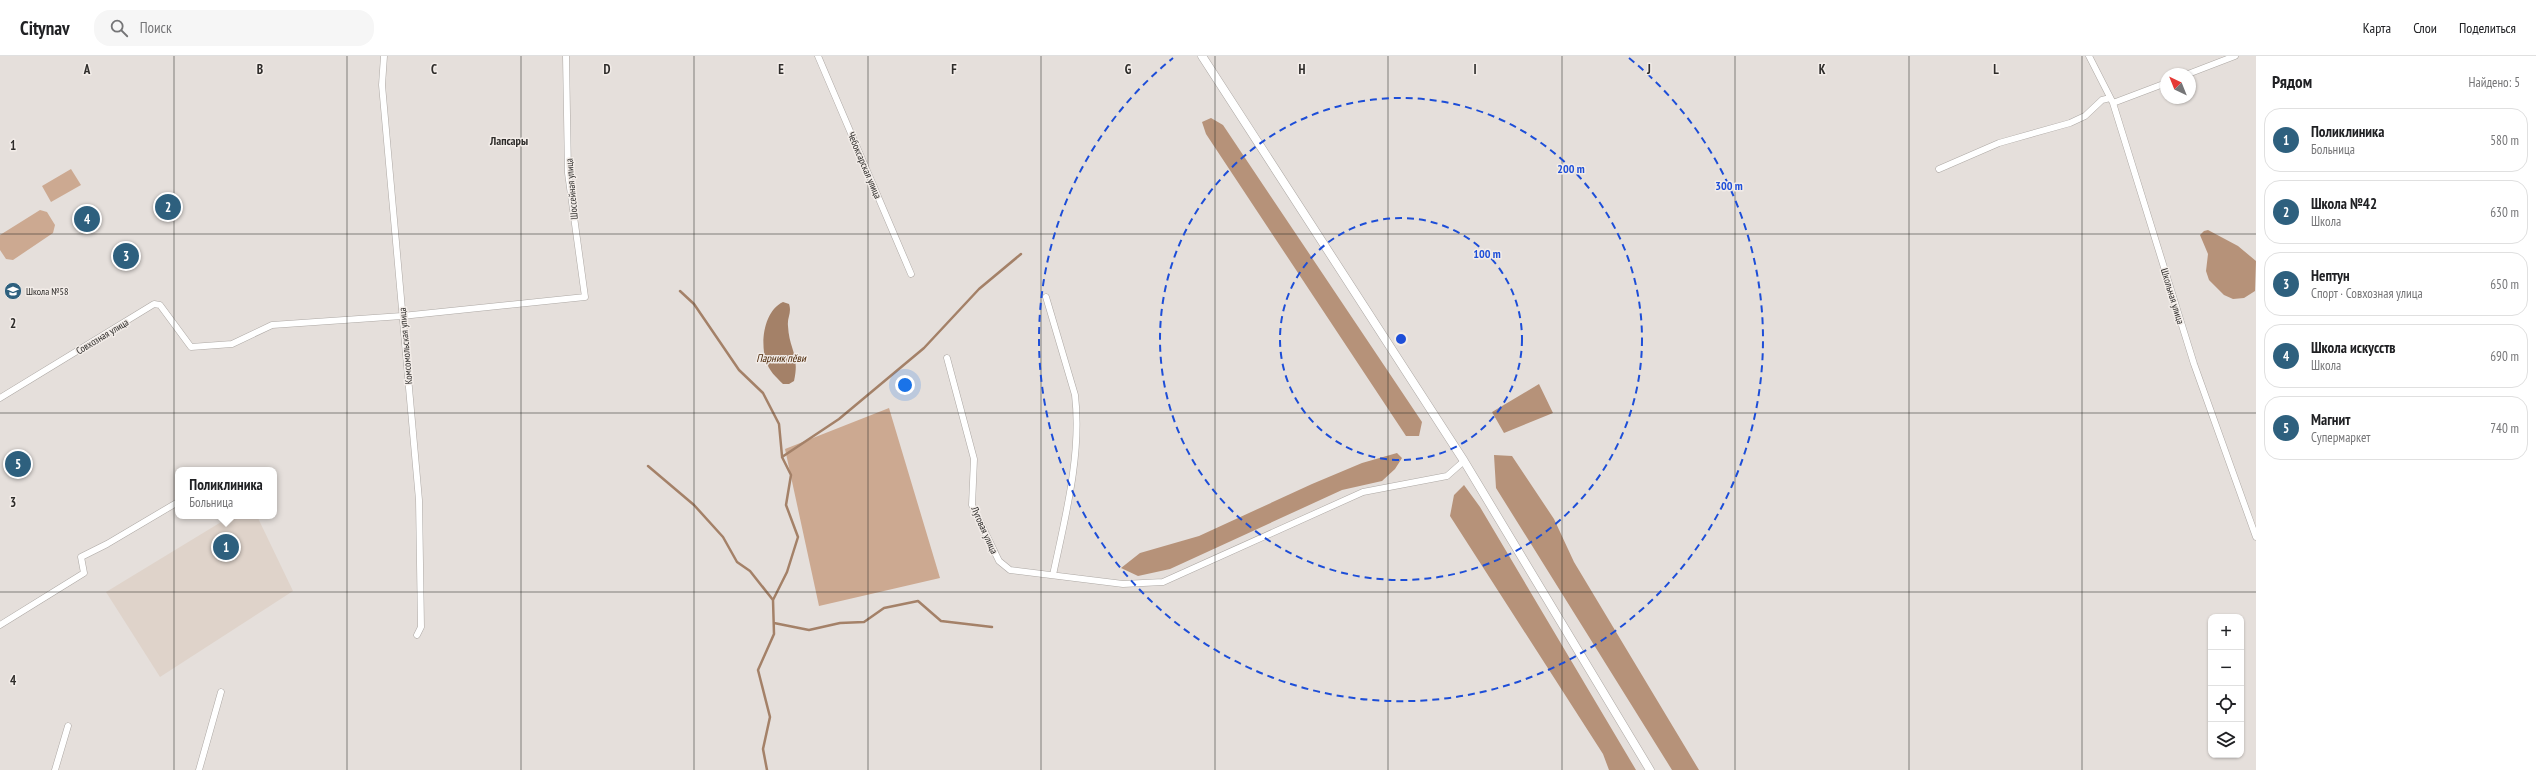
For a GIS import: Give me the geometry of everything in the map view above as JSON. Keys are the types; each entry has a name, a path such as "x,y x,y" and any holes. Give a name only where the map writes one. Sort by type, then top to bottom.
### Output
{"street":[{"name":"Комсомольская улица","path":"384,56 382,84 418,500 421,627 417,635"},
{"name":"Шоссейная улица","path":"402,316 585,298 568,173 566,56"},
{"name":"Чебоксарская улица","path":"818,56 911,274"},
{"path":"1202,56 1464,461 1650,770"},
{"name":"Школьная улица","path":"2089,56 2111,101 2194,364 2256,537"},
{"path":"2196,71 2235,56"},
{"path":"1939,169 1999,143 2070,123 2085,116 2102,100 2111,101 2160,84"},
{"path":"1046,298 1067,367 1076,409 1067,508 1053,575"},
{"name":"Совхозная улица","path":"0,398 154,304 160,305 191,347 232,344 272,325 402,316"},
{"name":"Луговая улица","path":"947,358 974,459 972,505 999,561 1010,570 1123,584 1163,582 1363,492 1447,476 1464,461"},
{"path":"0,625 84,573 81,557 107,544 175,504"},
{"path":"199,770 221,692"},
{"path":"55,770 68,726"}],"shaded area":[{"path":"1211,118 1223,125 1422,422 1419,436 1406,436 1206,134 1202,122"},
{"path":"71,169 81,185 51,202 42,186"},
{"path":"40,210 47,212 55,225 53,233 13,260 6,259 0,250 0,235"},
{"path":"2208,230 2238,246 2256,261 2255,291 2244,298 2233,299 2224,295 2209,280 2206,271 2208,254 2200,235 2204,231"},
{"path":"1539,384 1553,413 1504,433 1492,412"},
{"path":"889,408 940,578 819,606 785,449"},
{"path":"1397,453 1402,458 1395,469 1382,481 1342,490 1170,569 1138,576 1121,568 1140,553 1199,536 1312,484 1362,463"},
{"path":"1494,455 1512,456 1554,519 1574,562 1699,770 1672,770 1496,488"},
{"path":"1464,485 1480,507 1636,770 1609,770 1603,754 1450,516 1454,495"},
{"path":"226,519 258,519 293,591 160,677 106,592"}],"water":[{"name":"Парник пӗви","path":"783,302 789,304 790,307 788,323 789,334 796,365 794,381 789,384 783,384 767,365 763,345 765,328 771,312"}],"waterway":[{"path":"767,770 763,749 770,717 758,670 774,634 773,600 787,572 798,537 786,505 791,475 782,457 839,419 924,348 979,289 1021,254"},
{"path":"680,291 694,304 739,370 763,393 779,424 782,456"},
{"path":"648,466 694,505 723,537 737,562 750,571 773,600"},
{"path":"774,623 809,630 840,623 864,622 884,608 918,601 941,621 992,627"}],"place":[{"name":"Школа №42","path":"168,207"},
{"name":"Школа искусств","path":"87,219"},
{"name":"Нептун","path":"126,256"},
{"name":"Школа №58","path":"13,291"},
{"name":"Магнит","path":"18,464"},
{"name":"Поликлиника","path":"226,547"}],"district":[{"name":"Лапсары","path":"509,141"}]}
